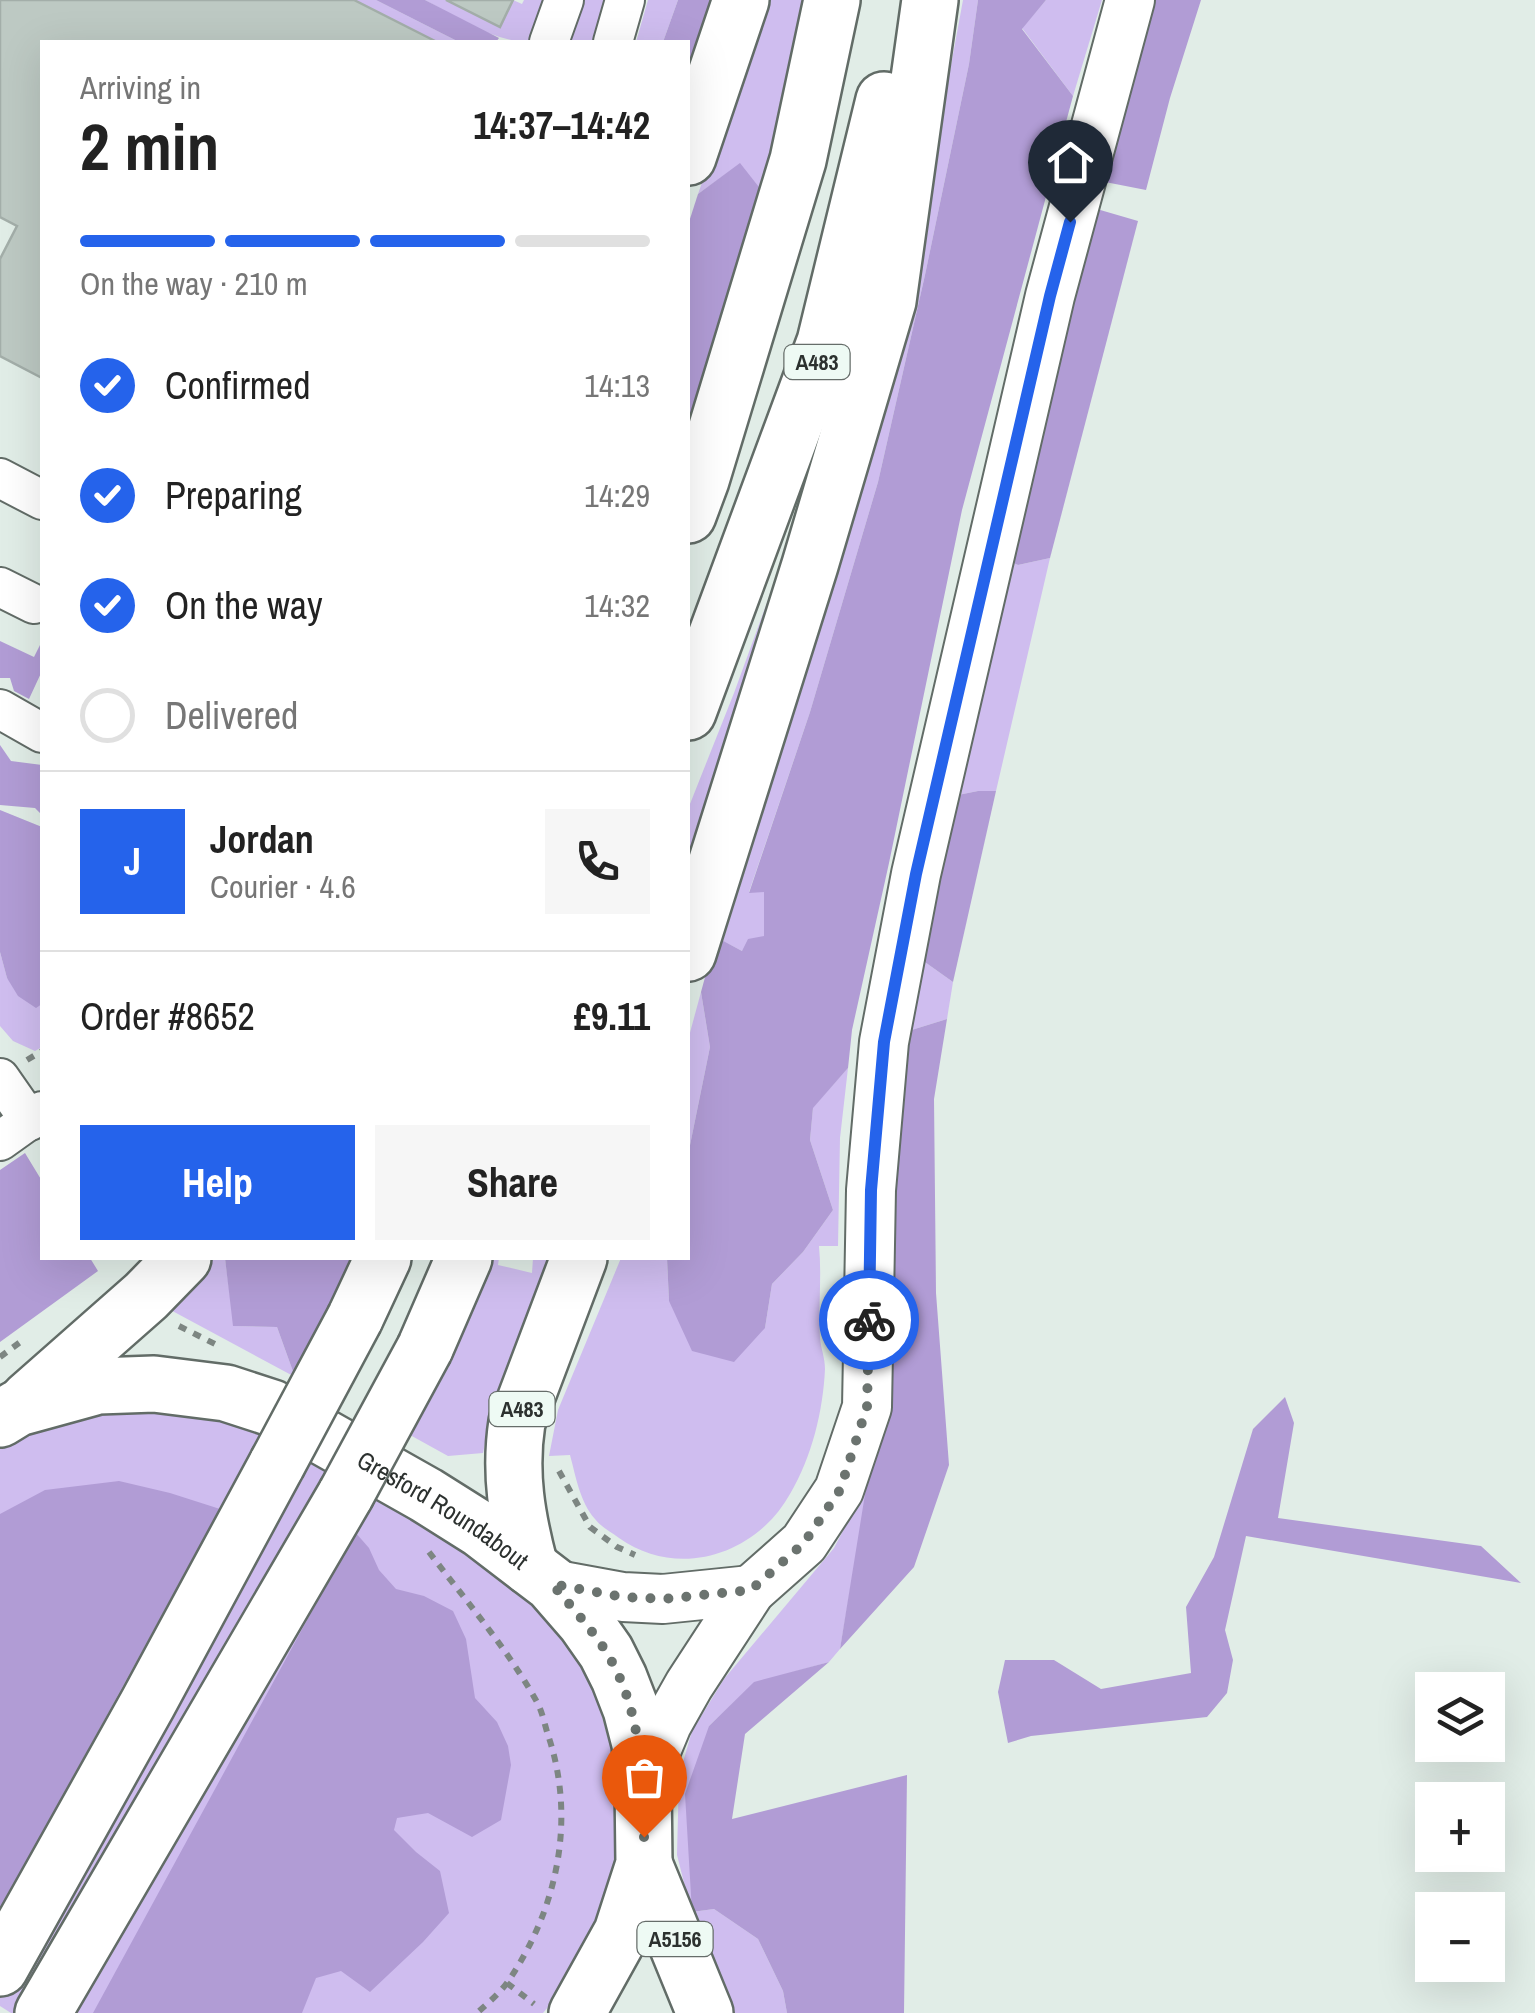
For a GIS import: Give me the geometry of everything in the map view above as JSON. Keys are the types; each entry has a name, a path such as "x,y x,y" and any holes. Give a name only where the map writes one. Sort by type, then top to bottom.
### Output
{"highway":[{"path":"690,151 742,0"},
{"path":"690,510 798,160 832,0"},
{"name":"A483","path":"690,707 825,342 909,0"},
{"name":"A483","path":"690,947 810,565 888,300 930,0"},
{"path":"9,1414 146,1296 181,1260"},
{"path":"0,1968 278,1464 382,1260"},
{"path":"43,2013 346,1494 424,1348 463,1260"},
{"name":"A483","path":"541,1576 517,1516 512,1468 517,1422 578,1260"},
{"name":"Gresford Roundabout","path":"9,1414 98,1386 154,1384 226,1392 272,1408 480,1529 541,1576 585,1622 620,1678 640,1744 644,1864 622,1932 578,2013"},
{"name":"A5156","path":"644,1864 705,2013"}],"main road":[{"path":"644,1782 667,1724 751,1590 804,1543 840,1490 867,1407 871,1190 884,1042 916,874 1050,296 1130,0"},
{"path":"541,1576 623,1597 664,1599 751,1590"}],"lane":[{"path":"550,40 564,0"},
{"path":"614,40 625,0"},
{"path":"0,478 40,499"},
{"path":"0,587 34,604"},
{"path":"0,709 40,732"},
{"path":"0,1078 24,1124"}],"path":[{"path":"512,1468 558,1470 590,1527 618,1547 643,1558"},
{"path":"440,1504 422,1542 494,1636 538,1704 557,1762 562,1822 556,1877 538,1930 507,1983 477,2013"},
{"path":"507,1983 546,2013"}],"shaded area":[{"path":"354,0 376,0 455,40 433,40"},
{"path":"376,0 425,0 499,38 455,40"},
{"path":"425,0 446,0 500,26 513,0 522,4 524,0 545,0 531,40 502,38"},
{"path":"575,0 608,0 597,40 560,40"},
{"path":"648,0 678,0 664,40 637,40"},
{"path":"678,0 719,0 690,81 690,40 664,40"},
{"path":"766,0 820,0 690,432 740,164 698,194"},
{"path":"963,0 978,0 969,64 878,482 810,712 749,892 764,891 764,937 742,951 723,941 856,513 918,245"},
{"path":"978,0 1046,0 1022,29 1073,96 962,510 852,1030 848,1068 813,1108 810,1140 833,1210 803,1252 772,1284 765,1328 734,1362 692,1351 669,1301 667,1260 690,1260 690,1145 710,1047 701,992 716,937 742,951 748,939 764,936 764,892 749,893 810,712 878,482 969,64"},
{"path":"1046,0 1102,0 1073,96 1022,28"},
{"path":"1148,0 1201,0 1146,190 1100,181"},
{"path":"740,163 762,191 690,432 690,219 698,194"},
{"path":"1090,207 1138,221 1050,558 1018,565 1000,557"},
{"path":"788,545 690,926 690,804"},
{"path":"1000,557 1018,565 1050,558 996,791 948,797"},
{"path":"0,641 34,657 40,645 40,675 29,699 14,691 10,678 0,678"},
{"path":"0,745 11,761 40,765 40,813 35,808 0,805"},
{"path":"996,791 953,982 915,955 948,797"},
{"path":"0,810 40,826 40,1005 36,1008 18,996 7,978 0,952"},
{"path":"0,952 7,978 36,1007 40,1005 40,1048 35,1051 13,1041 0,1026"},
{"path":"915,955 953,982 947,1019 902,1033"},
{"path":"701,992 710,1047 690,1145 690,1033"},
{"path":"947,1019 934,1099 936,1293 949,1465 914,1567 840,1649 878,1414 902,1033"},
{"path":"848,1068 840,1138 838,1246 819,1246 824,1385 804,1465 775,1515 737,1546 690,1559 642,1551 597,1522 579,1489 570,1455 549,1456 558,1410 620,1260 667,1260 669,1301 765,1328 772,1284 803,1252 833,1210 810,1140 813,1107"},
{"path":"25,1153 40,1178 40,1260 91,1260 98,1271 0,1342 0,1170"},
{"path":"209,1260 225,1260 234,1326 277,1327 295,1377 165,1307"},
{"path":"225,1260 353,1260 295,1377 277,1327 233,1326"},
{"path":"492,1260 532,1273 533,1260 558,1260 490,1418 483,1453 448,1456 410,1435"},
{"path":"1285,1397 1294,1423 1278,1518 1481,1546 1521,1583 1246,1536 1225,1630 1233,1660 1227,1693 1207,1717 1031,1736 1008,1743 998,1692 1005,1660 1054,1660 1101,1689 1191,1673 1186,1607 1214,1557 1253,1429"},
{"path":"134,1398 242,1411 532,1587 590,1674 618,1774 613,1878 574,1976 543,2013 11,2013 0,2006 0,1438"},
{"path":"119,1481 220,1509 0,1910 0,1514 45,1490"},
{"path":"869,1481 840,1649 829,1662 754,1683 709,1726 692,1912 714,1909 758,1939 783,1991 787,2013 725,2013 705,1966 677,1855 679,1776 692,1731 724,1679 834,1548"},
{"path":"355,1532 396,1589 424,1596 453,1611 466,1639 475,1698 497,1722 508,1746 511,1765 501,1820 472,1837 428,1813 397,1818 394,1830 440,1871 449,1913 370,1992 341,1971 316,1978 302,2013 93,2013"},
{"path":"829,1662 745,1734 732,1819 907,1775 904,2013 787,2013 783,1991 758,1939 714,1909 692,1912 685,1794 709,1726 754,1682"}],"building":[{"path":"0,0 354,0 433,40 40,40 40,377 0,356 0,259 17,226 0,217"},
{"path":"446,0 513,0 500,27"}],"way so far":[{"path":"644,1837 640,1744 620,1678 585,1622 552,1584 623,1597 664,1599 751,1590 804,1543 840,1490 867,1407 869,1320"}],"route":[{"path":"869,1320 871,1190 884,1042 916,874 1070,222"}]}
